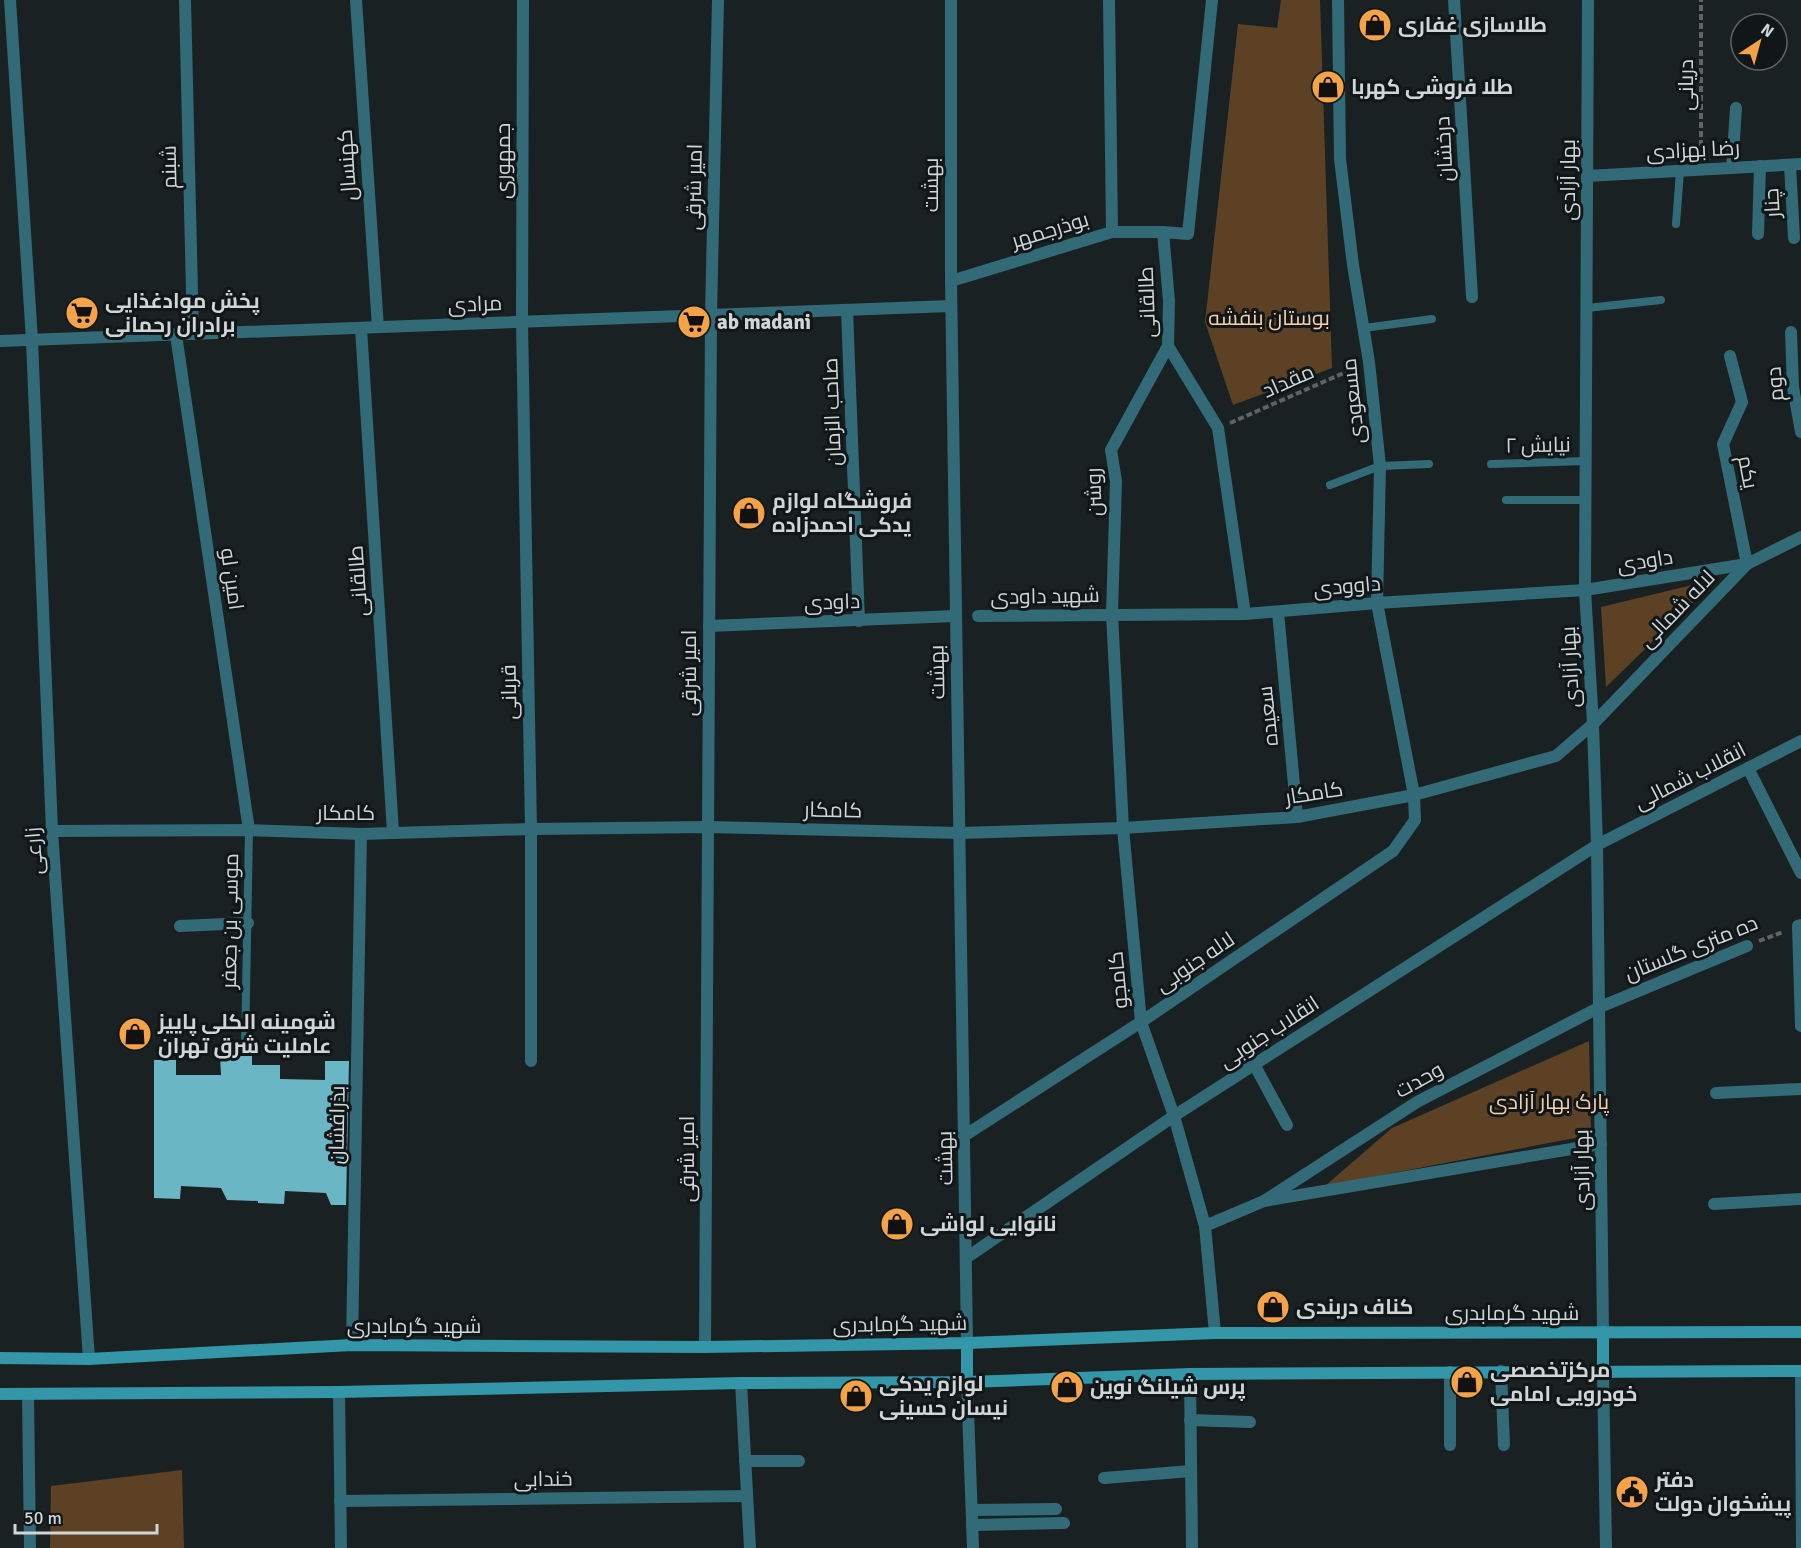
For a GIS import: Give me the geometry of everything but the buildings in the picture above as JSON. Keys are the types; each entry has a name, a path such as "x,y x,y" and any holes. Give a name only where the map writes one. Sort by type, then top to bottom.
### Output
{"main road":[{"path":"1603,1332 1603,1371"},
{"name":"شهید گرمابدری","path":"0,1358 89,1359 352,1345 705,1347 967,1343 1215,1333 1801,1332"},
{"path":"967,1343 967,1382"},
{"path":"0,1394 339,1392 741,1383 967,1382 1190,1374 1800,1371"}],"street":[{"name":"زارعی","path":"10,0 32,340 52,831 89,1359"},
{"name":"شبنم","path":"185,0 193,334"},
{"name":"کهنسال","path":"356,0 378,327"},
{"name":"جمهوری","path":"522,322 523,0"},
{"name":"امیر شرقی","path":"705,1347 711,315 718,0"},
{"name":"بهشت","path":"951,0 951,306 967,1343"},
{"path":"1108,0 1112,232"},
{"path":"1163,232 1188,234 1212,0"},
{"name":"مسعودی","path":"1338,0 1340,159 1369,362 1380,466 1377,603 1414,795"},
{"name":"درخشان","path":"1454,0 1472,297"},
{"name":"بهار آزادی","path":"1588,0 1585,590 1597,845 1603,1332"},
{"path":"1732,168 1736,108"},
{"name":"رضا بهزادی","path":"1587,176 1795,164"},
{"name":"چنار","path":"1794,238 1795,164"},
{"path":"1758,234 1760,166"},
{"name":"بوذرجمهر","path":"951,281 1112,232 1163,232"},
{"name":"طالقانی","path":"1163,232 1169,301 1168,346 1218,428 1245,614"},
{"name":"مرادی","path":"0,341 951,306"},
{"name":"صاحب الزمان","path":"847,310 859,621"},
{"name":"قربانی","path":"522,322 531,829 531,1061"},
{"name":"طالقانی","path":"361,328 393,832"},
{"name":"دوم","path":"1791,332 1793,387 1801,432"},
{"name":"امین لو","path":"176,334 249,830"},
{"name":"روشن","path":"1112,614 1116,481 1111,450 1168,346"},
{"name":"یکم","path":"1730,356 1742,402 1723,444 1747,564"},
{"name":"لاله شمالی","path":"1593,724 1747,564 1801,537"},
{"name":"داودی","path":"1585,590 1747,564"},
{"name":"داوودی","path":"1112,614 1245,614 1585,590"},
{"name":"سعیده","path":"1278,612 1297,817"},
{"name":"شهید داودی","path":"978,616 1112,614"},
{"name":"کامجو","path":"1112,614 1123,828 1141,1022 1174,1116 1205,1226 1215,1333"},
{"name":"داودی","path":"709,626 956,616"},
{"name":"کامکار","path":"52,831 249,830 361,834 708,827 960,833 1123,828 1297,817 1414,795 1556,756 1593,724"},
{"name":"انقلاب شمالی","path":"1597,845 1801,741"},
{"path":"1748,768 1801,873"},
{"name":"لاله جنوبی","path":"964,1136 1141,1022 1393,852 1415,820 1414,795"},
{"name":"بذرافشان","path":"352,1345 361,834"},
{"name":"انقلاب جنوبی","path":"966,1258 1174,1116 1597,845"},
{"path":"180,926 248,923"},
{"path":"1799,925 1801,1026"},
{"name":"ده متری گلستان","path":"1600,1006 1747,946"},
{"name":"وحدت","path":"1205,1226 1264,1201 1417,1102 1600,1006"},
{"path":"1254,1064 1287,1125"},
{"path":"1716,1093 1801,1089"},
{"name":"وحدت","path":"1264,1201 1601,1144"},
{"path":"1714,1204 1801,1199"},
{"path":"1501,1371 1504,1445"},
{"path":"1603,1371 1606,1548"},
{"path":"1450,1372 1450,1445"},
{"path":"1190,1374 1192,1548"},
{"path":"967,1382 973,1548"},
{"path":"741,1383 750,1548"},
{"path":"339,1392 341,1548"},
{"path":"28,1395 30,1548"},
{"path":"1190,1420 1250,1422"},
{"path":"745,1461 799,1461"},
{"path":"1104,1478 1191,1471"},
{"name":"خندابی","path":"340,1501 747,1496"},
{"path":"972,1510 1056,1509"},
{"path":"972,1525 1064,1523"}],"lane":[{"path":"1676,224 1680,171"},
{"path":"1587,308 1661,300"},
{"path":"1364,328 1432,319"},
{"name":"نیایش ۲","path":"1491,464 1586,461"},
{"path":"1330,485 1380,466 1429,464"},
{"path":"1506,500 1586,500"},
{"name":"موسی بن جعفر","path":"245,1048 249,830"},
{"path":"1800,1371 1800,1548"}],"path":[{"name":"دریانی","path":"1701,0 1701,170"},
{"name":"مقداد","path":"1218,428 1369,362"},
{"name":"ده متری گلستان","path":"1747,946 1799,925"}],"green space":[{"name":"بوستان بنفشه","path":"1281,0 1320,0 1332,368 1233,405 1205,322 1238,24 1277,28"},
{"path":"1717,579 1606,687 1601,607"},
{"name":"پارک بهار آزادی","path":"1589,1041 1591,1135 1325,1186 1392,1128"},
{"path":"182,1470 184,1548 50,1548 51,1486"}],"place":[{"name":"طلاسازی غفاری","path":"1375,25"},
{"name":"طلا فروشی کهربا","path":"1328,87"},
{"name":"پخش موادغذایی برادران رحمانی","path":"82,313"},
{"name":"ab madani","path":"694,322"},
{"name":"فروشگاه لوازم یدکی احمدزاده","path":"749,513"},
{"name":"شومینه الکلی پاییز عاملیت شرق تهران","path":"135,1034"},
{"name":"نانوایی لواشی","path":"897,1224"},
{"name":"کناف دربندی","path":"1273,1307"},
{"name":"مرکزتخصصی خودرویی امامی","path":"1467,1382"},
{"name":"پرس شیلنگ نوین","path":"1067,1387"},
{"name":"لوازم یدکی نیسان حسینی","path":"856,1396"},
{"name":"دفتر پیشخوان دولت","path":"1632,1492"}]}
